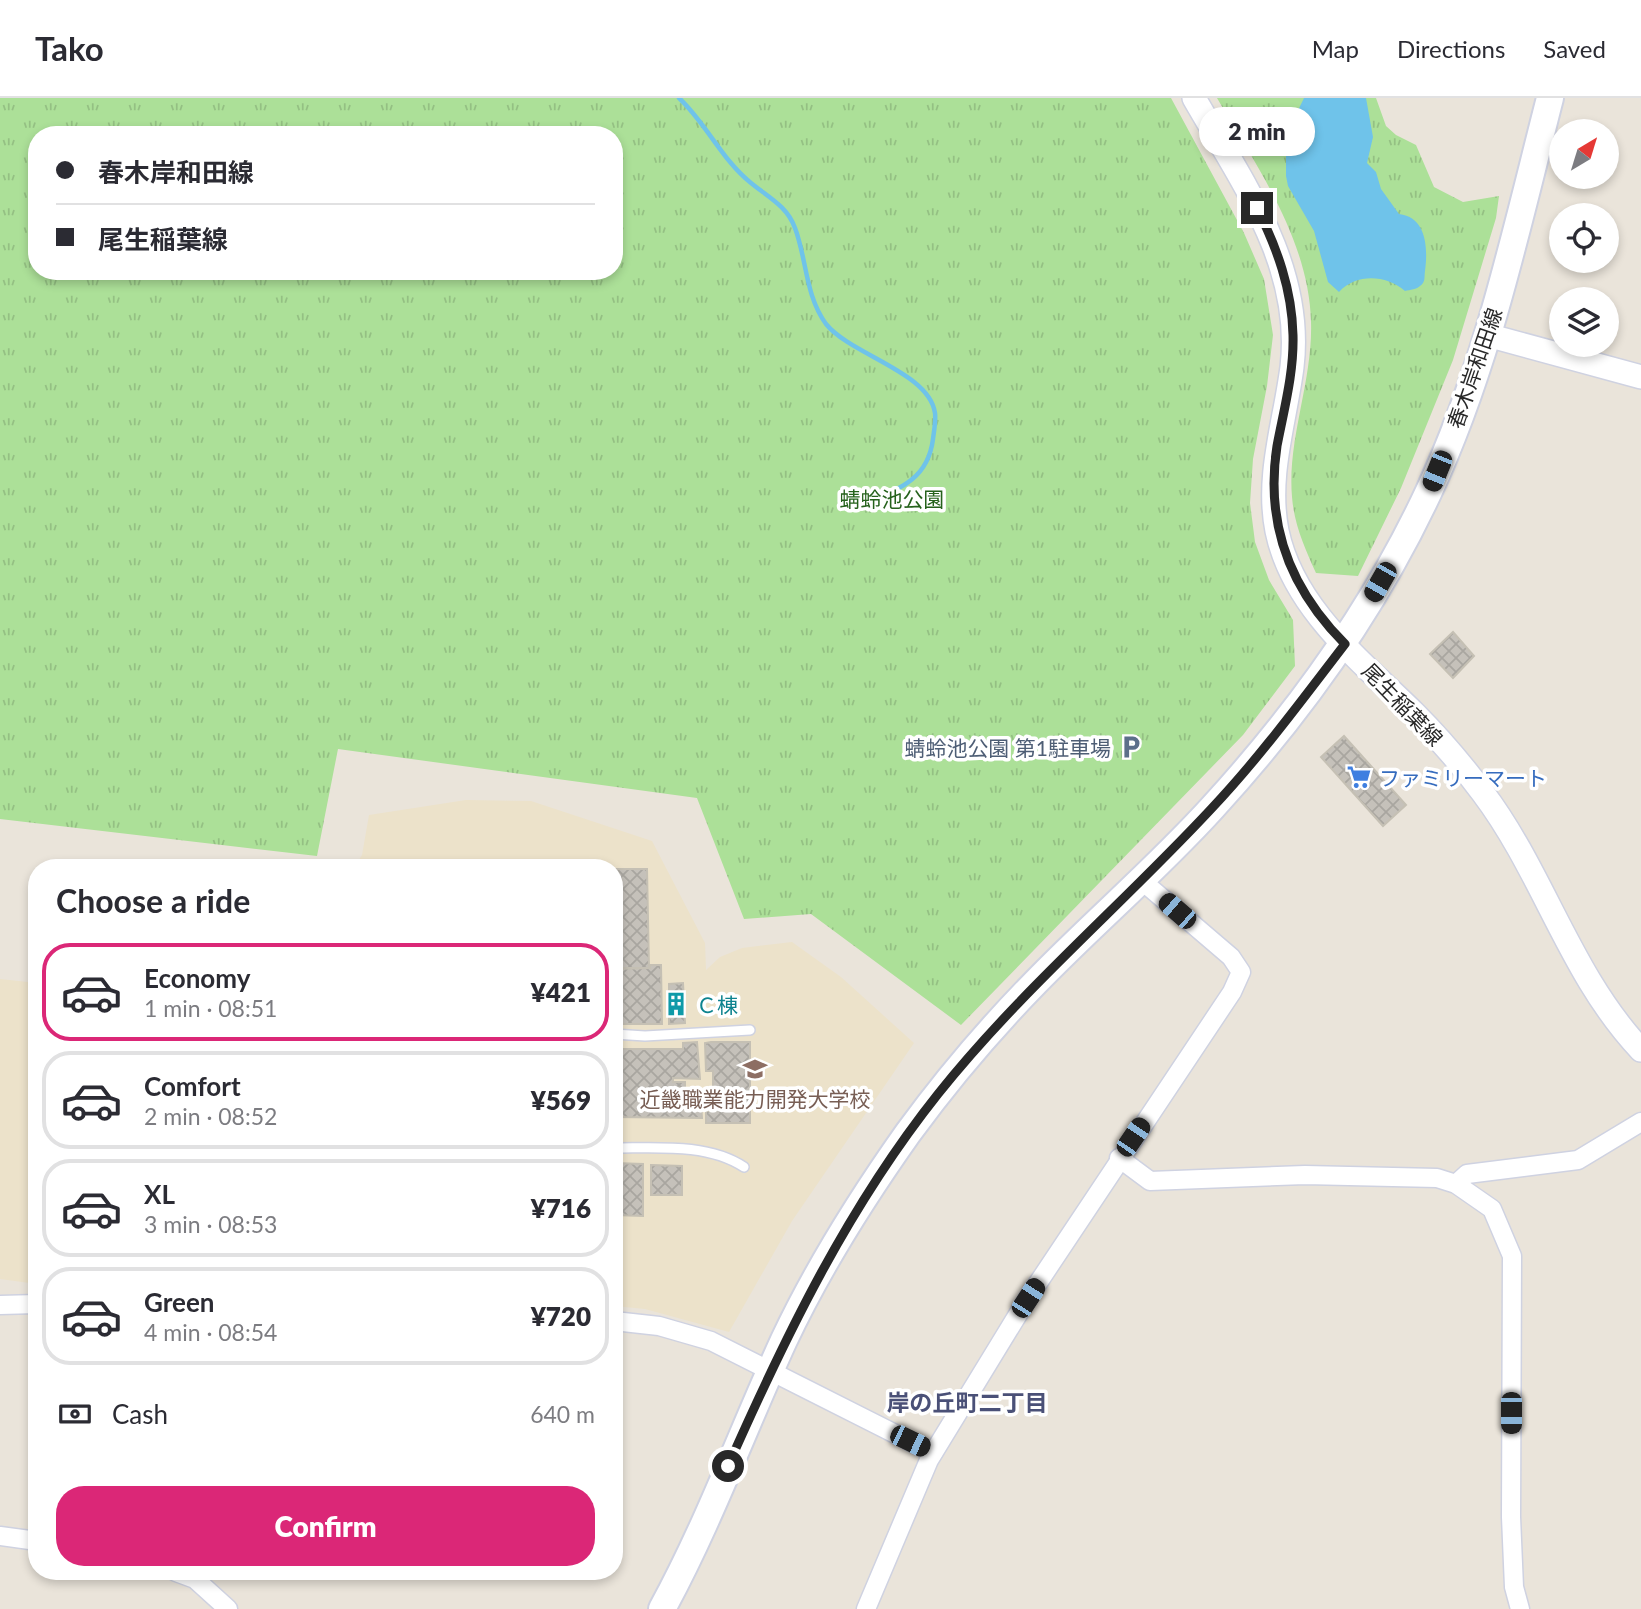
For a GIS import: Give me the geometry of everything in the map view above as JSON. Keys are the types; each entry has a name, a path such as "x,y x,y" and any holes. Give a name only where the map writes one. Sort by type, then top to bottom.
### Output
{"main road":[{"name":"春木岸和田線","path":"662,1609 769,1373 818,1276 908,1133 939,1093 1033,985 1213,807 1263,750 1345,644 1430,491 1487,335 1550,98"}],"street":[{"name":"尾生稲葉線","path":"1194,98 1257,208 1286,280 1293,335 1292,366 1275,471 1277,531 1300,588 1345,644 1439,740 1489,801 1525,857 1581,972 1602,1004 1641,1050"},
{"path":"1487,335 1641,377"},
{"path":"866,1609 933,1452 1119,1158 1232,992 1241,972 1231,957 1141,880"},
{"path":"1456,1184 1468,1174 1578,1160 1641,1122"},
{"path":"1119,1158 1150,1181 1214,1176 1437,1178 1456,1184 1492,1209 1512,1256 1511,1517 1514,1587 1520,1609"},
{"path":"0,1305 28,1304"},
{"path":"623,1322 687,1333 933,1452"},
{"path":"0,1536 28,1540"},
{"path":"196,1580 228,1609"}],"lane":[{"path":"623,1035 645,1036 750,1030"},
{"path":"623,1148 682,1148 731,1158 744,1167"}],"shaded area":[{"name":"近畿職業能力開発大学校","path":"466,800 531,801 652,841 705,943 706,970 720,957 742,948 792,942 841,977 914,1043 792,1221 729,1332 645,1309 623,1307 623,859 360,859 369,815"},
{"path":"0,979 28,982 28,1283 0,1279"}],"green space":[{"name":"蜻蛉池公園","path":"0,98 1171,98 1244,233 1264,279 1273,335 1267,386 1253,459 1250,503 1255,542 1269,580 1293,620 1295,666 1243,735 961,1025 811,914 744,919 697,798 338,749 317,856 0,819"},
{"path":"1217,98 1376,98 1386,126 1396,135 1416,145 1434,187 1463,202 1499,196 1496,218 1453,360 1401,488 1358,576 1316,573 1298,527 1293,507 1291,475 1311,344 1308,292 1291,233 1278,205"}],"water":[{"path":"1304,98 1366,98 1373,137 1367,163 1376,172 1381,189 1399,214 1415,221 1424,235 1425,277 1419,287 1405,291 1389,282 1372,278 1354,282 1339,292 1328,282 1314,231 1288,186 1286,176 1286,135"}],"building":[{"path":"1453,632 1474,656 1453,678 1430,654"},
{"path":"1344,736 1406,805 1383,826 1321,757"},
{"path":"623,869 647,869 649,968 623,968"},
{"path":"650,965 661,965 662,1024 623,1024 623,969 650,968"},
{"name":"Ｃ棟","path":"683,983 685,1023 669,1024 669,984"},
{"path":"697,1042 700,1079 673,1078 673,1082 685,1082 685,1089 700,1088 702,1118 623,1117 623,1049 683,1049 683,1043"},
{"path":"750,1042 750,1123 706,1123 706,1111 713,1111 713,1071 706,1071 705,1043"},
{"path":"623,1163 643,1164 643,1216 623,1215"},
{"path":"651,1165 682,1166 682,1195 651,1195"}],"waterway":[{"path":"679,98 741,174 776,202 792,220 810,289 826,324 853,345 904,375 930,399 935,423 926,463 912,480 870,501"}],"place":[{"name":"蜻蛉池公園 第1駐車場","path":"1131,747"},
{"name":"ファミリーマート","path":"1359,777"},
{"name":"Ｃ棟","path":"676,1004"},
{"name":"近畿職業能力開発大学校","path":"755,1069"}],"district":[{"name":"岸の丘町二丁目","path":"967,1402"}],"route":[{"path":"728,1466 800,1308 845,1230 908,1133 939,1093 1033,985 1213,807 1270,741 1345,644 1330,629 1300,588 1287,562 1277,531 1275,471 1292,366 1292,310 1281,262 1257,208"}]}
